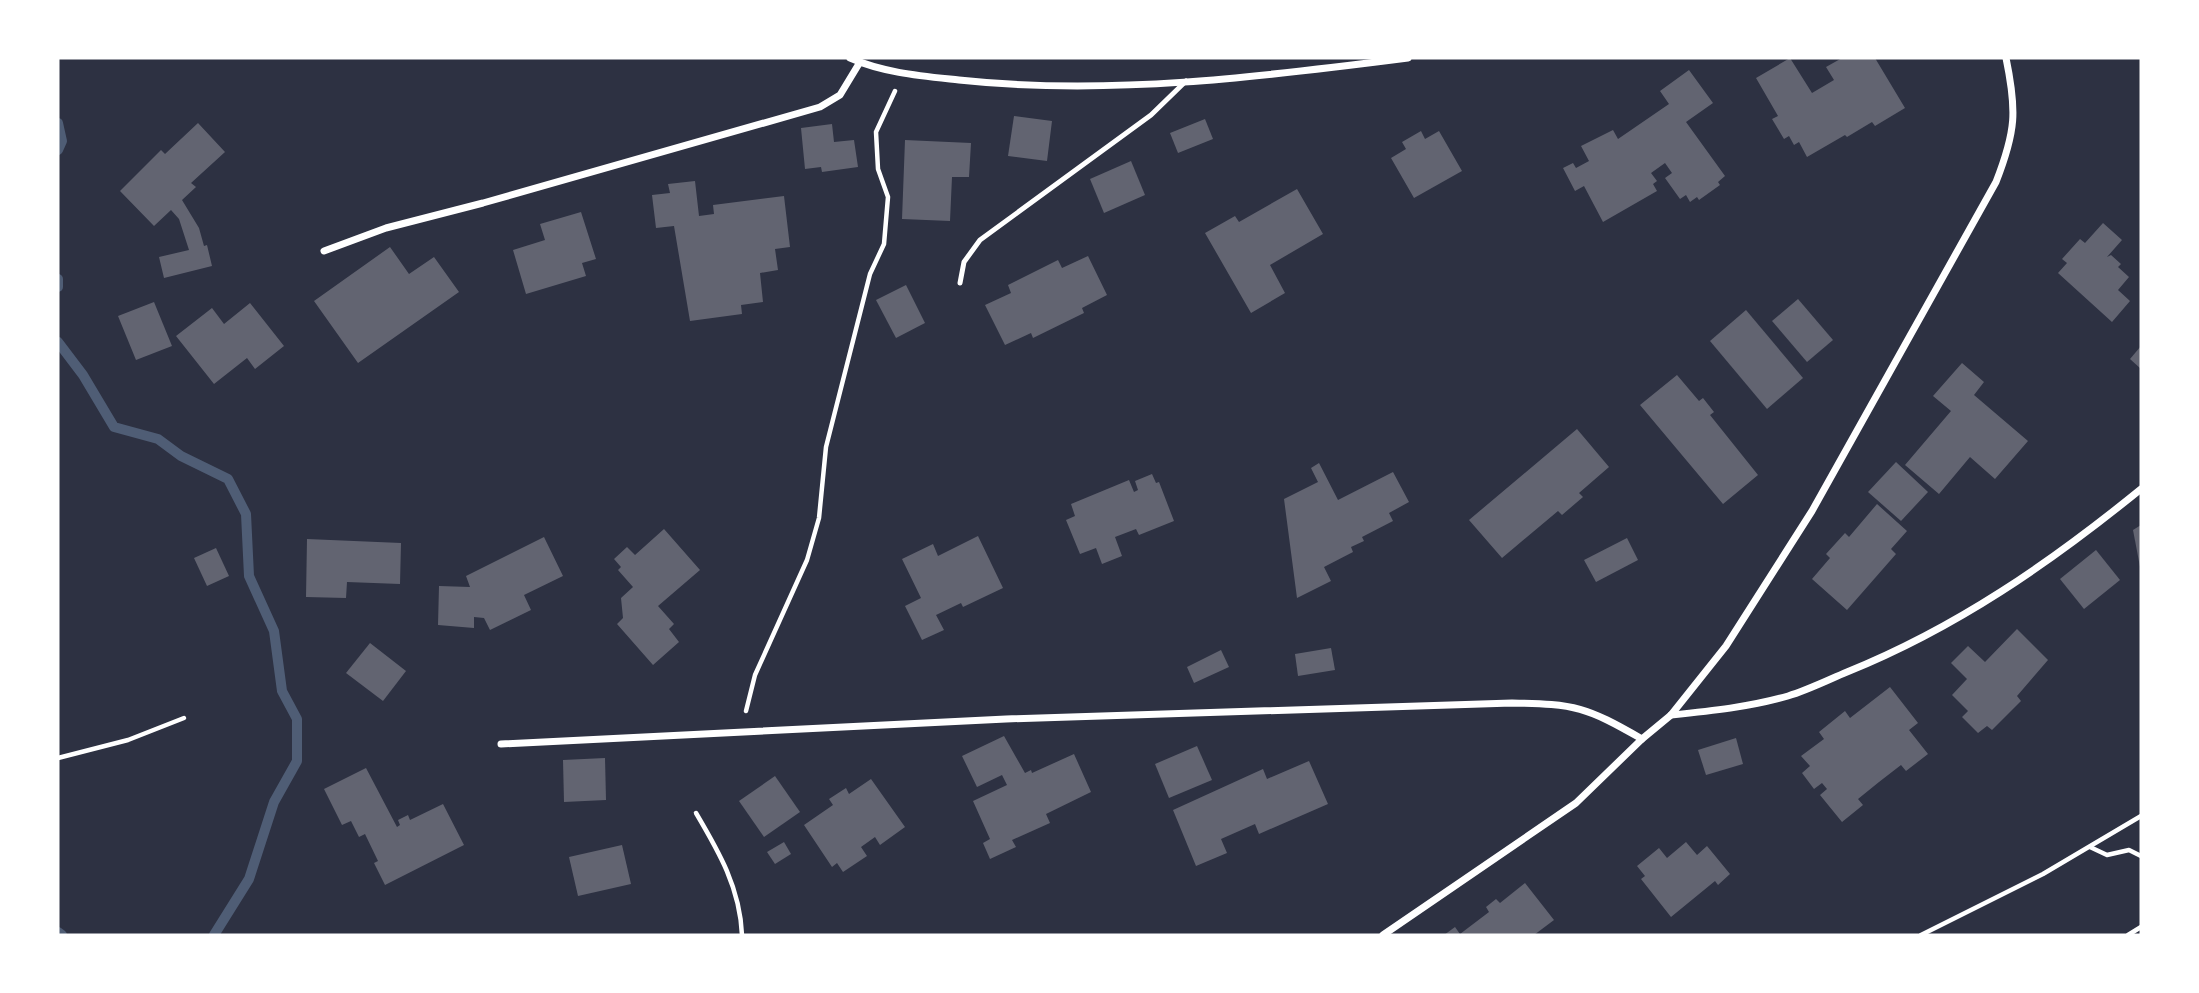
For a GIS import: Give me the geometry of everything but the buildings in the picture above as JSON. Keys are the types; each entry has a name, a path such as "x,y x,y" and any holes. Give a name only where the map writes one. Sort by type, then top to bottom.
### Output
{"street":[{"path":"850,58 901,74 1023,87 1186,81 1296,72 1408,58"},
{"path":"1383,935 1576,803 1642,739 1671,715 1726,646 1812,511 1996,182 2006,157 2015,117 2006,58"},
{"path":"324,251 386,228 496,200 820,107 840,95 860,62"},
{"path":"1671,715 1725,710 1789,696 1926,637 2041,565 2141,489"},
{"path":"501,744 1006,719 1525,703 1576,706 1592,711 1642,739"}],"lane":[{"path":"960,283 964,262 980,240 1151,115 1186,81"}],"path":[{"path":"741,734 755,675 807,560 820,518 826,447 870,274 884,244 888,197 878,169 876,132 901,74"},
{"path":"58,758 128,740 184,718"},
{"path":"696,813 729,868 741,918 742,935"},
{"path":"1921,935 1985,906 2141,816"},
{"path":"2090,847 2107,855 2129,850 2141,856"},
{"path":"2128,935 2141,928"}],"waterway":[{"path":"58,123 62,141 58,150"},
{"path":"58,279 58,287"},
{"path":"58,342 83,375 114,427 158,439 181,456 228,479 246,514 249,576 274,631 282,691 297,719 297,761 274,802 249,879 214,935"},
{"path":"58,932 62,935"}]}
